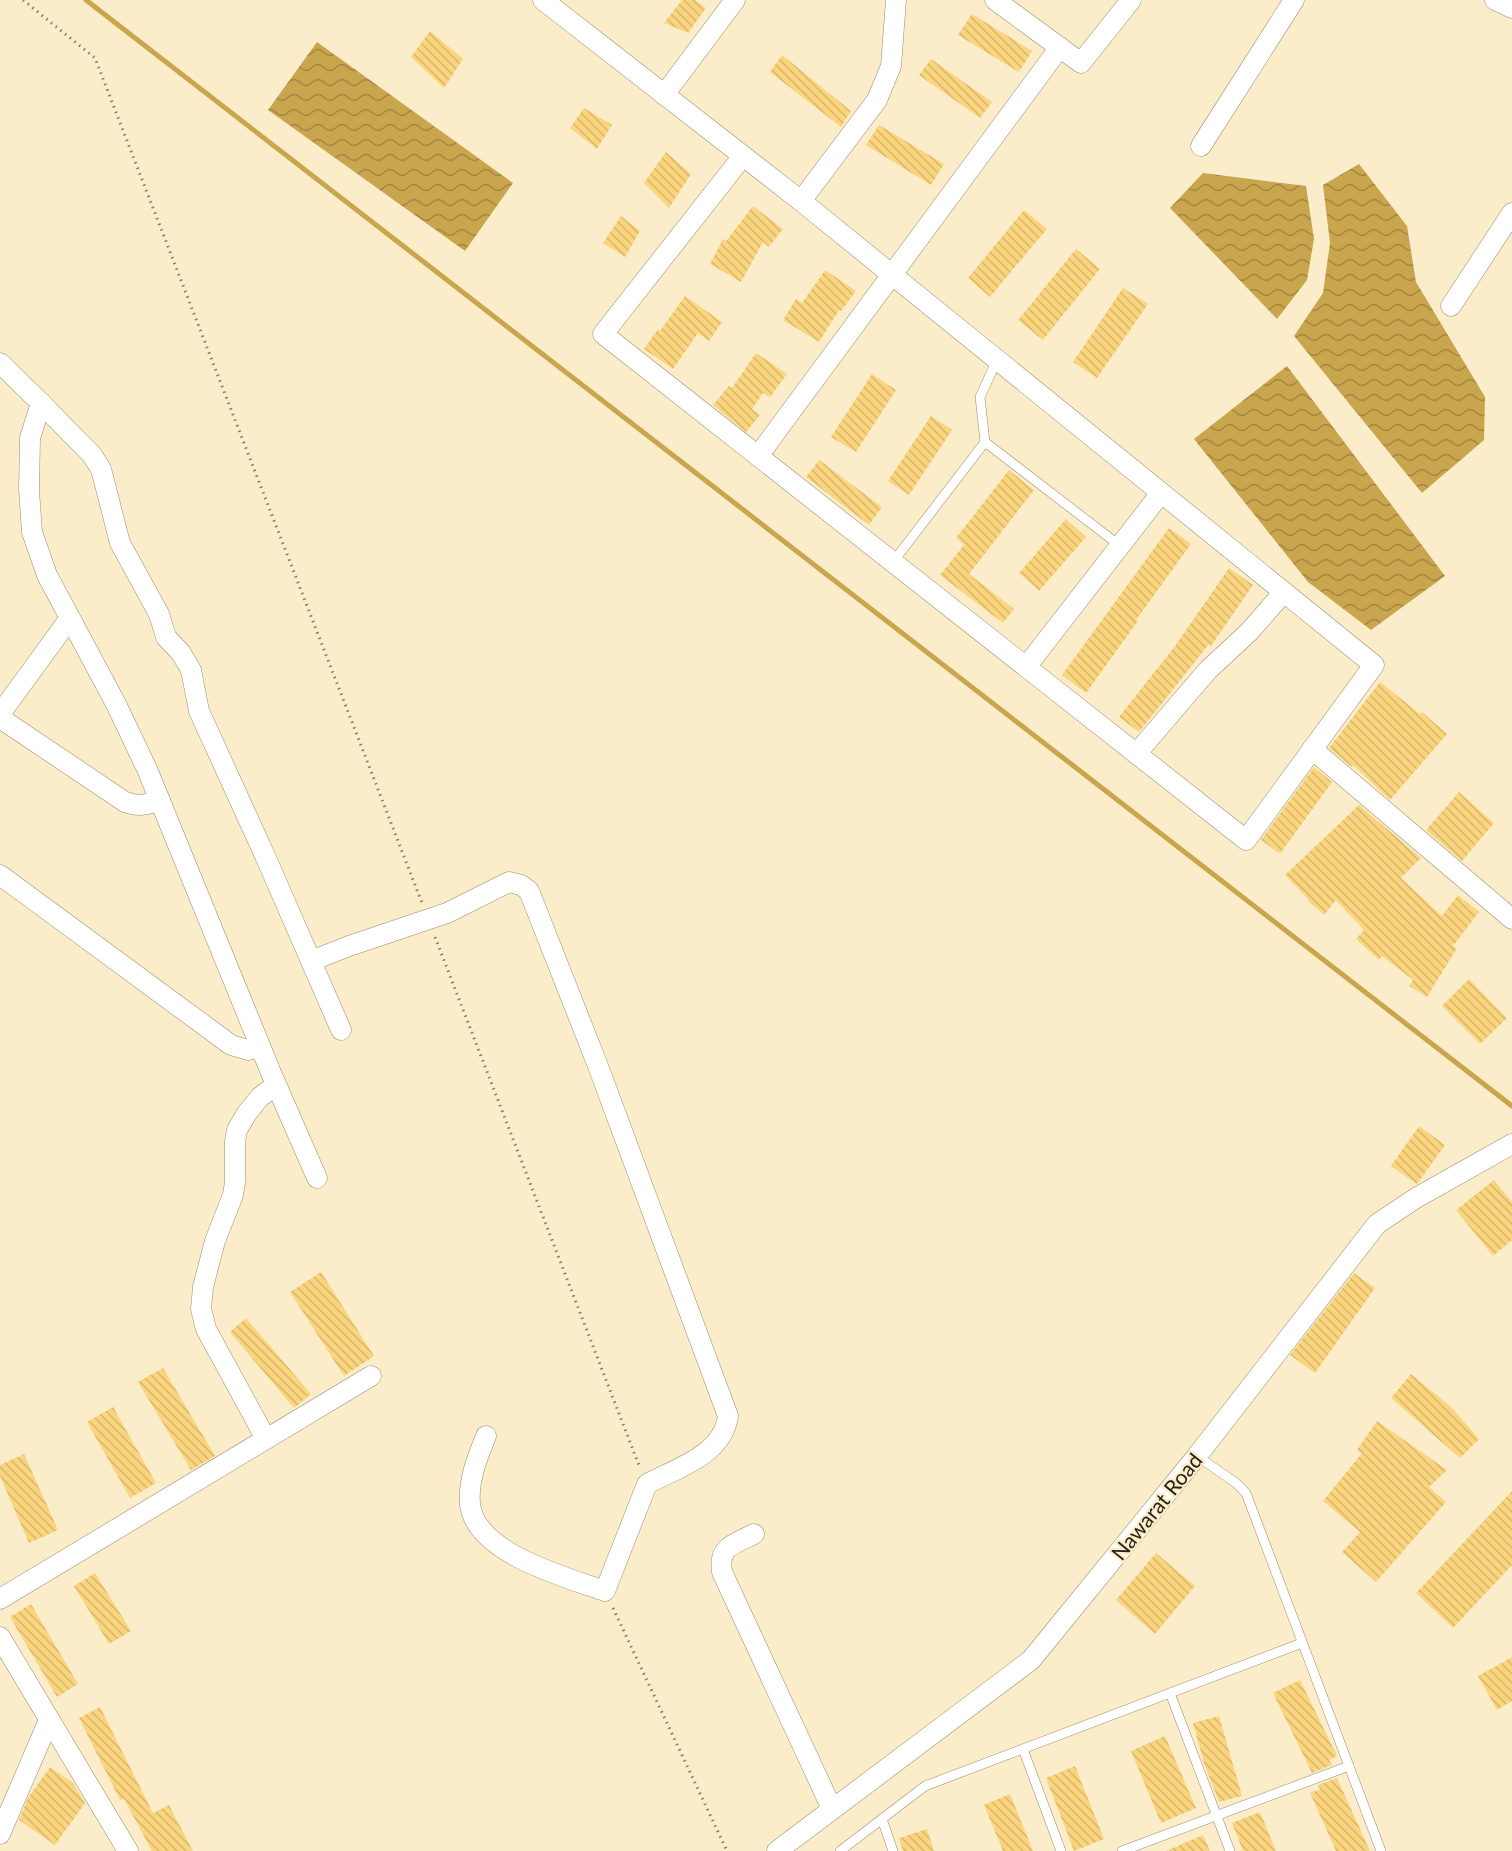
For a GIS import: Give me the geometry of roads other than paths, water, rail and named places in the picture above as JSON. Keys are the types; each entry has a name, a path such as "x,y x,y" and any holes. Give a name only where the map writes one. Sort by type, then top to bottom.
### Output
{"street":[{"path":"543,0 664,95 744,156 801,201 1374,665 1246,840 603,334 744,156"},
{"path":"664,95 735,0"},
{"path":"801,201 877,100 891,66 896,0"},
{"path":"995,0 1081,63 1131,0"},
{"path":"1201,146 1294,0"},
{"path":"1494,0 1512,8"},
{"path":"758,456 890,274 1060,47"},
{"path":"1451,306 1512,213"},
{"path":"0,363 92,455 101,469 120,543 159,614 166,637 181,652 191,670 198,711 341,1030"},
{"path":"40,403 30,438 29,490 32,532 48,575 116,704 160,800 260,1047 317,1178"},
{"path":"1026,667 1161,492"},
{"path":"1136,754 1208,670 1249,632 1284,592"},
{"path":"0,714 70,618"},
{"path":"0,718 125,802 135,806 144,806 160,800"},
{"path":"1312,749 1512,920"},
{"path":"0,875 231,1045 248,1050 260,1047"},
{"path":"311,961 428,920 470,903 509,882 529,891 728,1416 726,1429 712,1448 698,1458 646,1484 605,1591 516,1556 489,1539 476,1522 470,1505 471,1483 477,1458 486,1436"},
{"path":"266,1439 206,1329 201,1309 203,1287 214,1241 233,1195 237,1131 260,1096 276,1085"},
{"name":"Nawarat Road","path":"777,1851 1031,1660 1197,1456 1377,1224 1416,1198 1512,1144"},
{"path":"0,1599 371,1376"},
{"path":"754,1534 729,1546 723,1553 722,1572 832,1809"},
{"path":"0,1637 128,1851"},
{"path":"0,1834 50,1720"}],"lane":[{"path":"893,562 985,442 980,397 997,360"},
{"path":"985,442 1119,545"},
{"path":"1197,1456 1236,1483 1246,1493 1381,1851"},
{"path":"840,1851 925,1786 1302,1643"},
{"path":"1170,1693 1230,1851"},
{"path":"1023,1749 1061,1851"},
{"path":"1122,1851 1349,1766"},
{"path":"882,1819 893,1851"}],"water":[{"path":"317,42 513,183 465,251 268,110"},
{"path":"1359,164 1407,226 1416,282 1485,397 1484,440 1422,493 1294,336 1323,293 1330,243 1323,185"},
{"path":"1203,173 1306,186 1314,239 1307,280 1277,319 1170,208"},
{"path":"1287,366 1445,576 1371,630 1308,582 1194,439"}],"waterway":[{"path":"86,0 1512,1106"}]}
